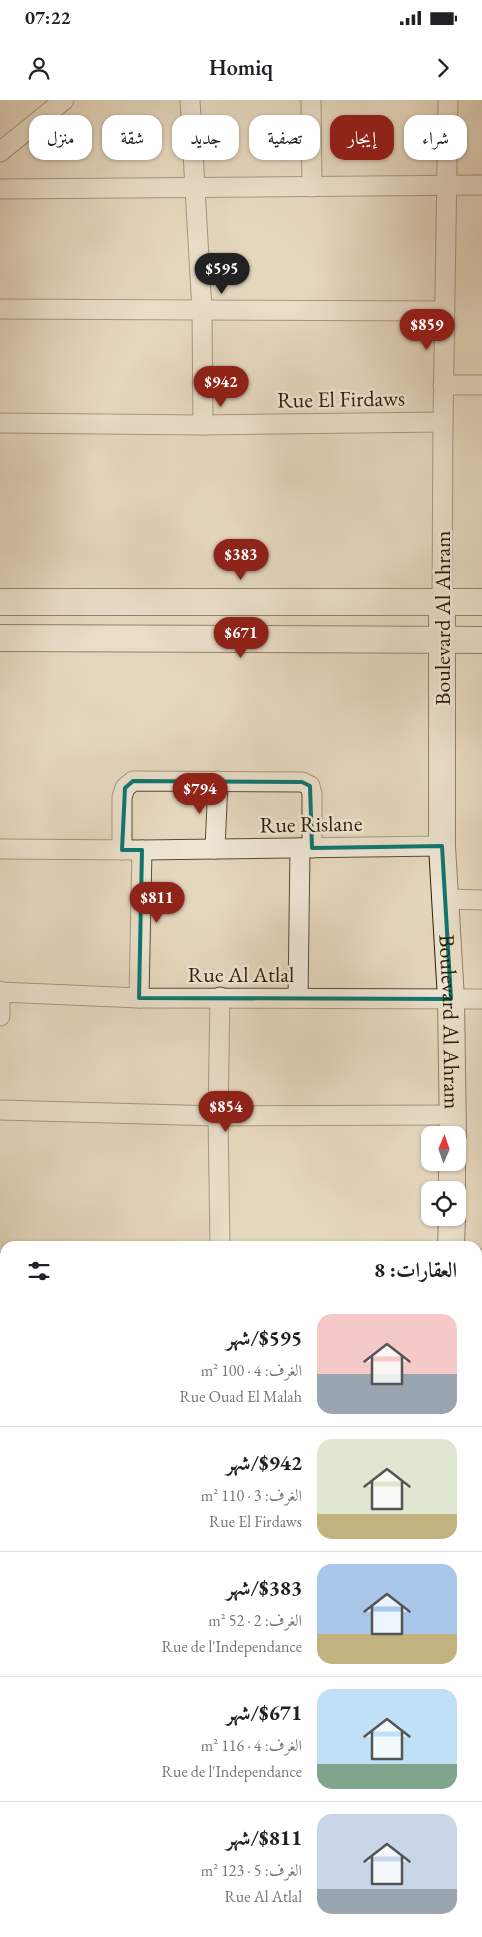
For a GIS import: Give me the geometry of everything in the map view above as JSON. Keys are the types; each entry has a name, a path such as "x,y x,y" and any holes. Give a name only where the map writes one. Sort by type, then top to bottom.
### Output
{"main road":[{"name":"Boulevard Al Ahram","path":"442,601 442,846 451,998 453,1125"},
{"path":"0,602 482,602"},
{"path":"0,638 482,640"},
{"path":"451,1241 452,1226"}],"street":[{"path":"0,152 64,100"},
{"path":"190,100 202,312 203,425"},
{"path":"311,100 312,187"},
{"name":"Boulevard Al Ahram","path":"442,601 443,385 448,100"},
{"path":"0,189 482,185"},
{"path":"0,310 202,312 445,311"},
{"path":"443,385 482,385"},
{"name":"Rue El Firdaws","path":"0,424 203,425 443,422"},
{"path":"122,850 122,797 125,788 133,781 302,782 310,786 312,794 306,848 298,998"},
{"path":"215,849 218,781"},
{"name":"Rue Rislane","path":"0,849 142,850 442,846"},
{"path":"138,998 142,850"},
{"path":"445,899 482,900"},
{"path":"0,992 0,1016"},
{"name":"Rue Al Atlal","path":"0,992 138,998 482,999"},
{"path":"220,998 218,1116 220,1241"},
{"path":"0,1110 453,1125"},
{"path":"0,1476 0,1651"}],"highlighted area":[{"path":"133,781 302,782 310,786 312,848 442,846 451,999 139,998 142,850 122,850 125,788"}]}
